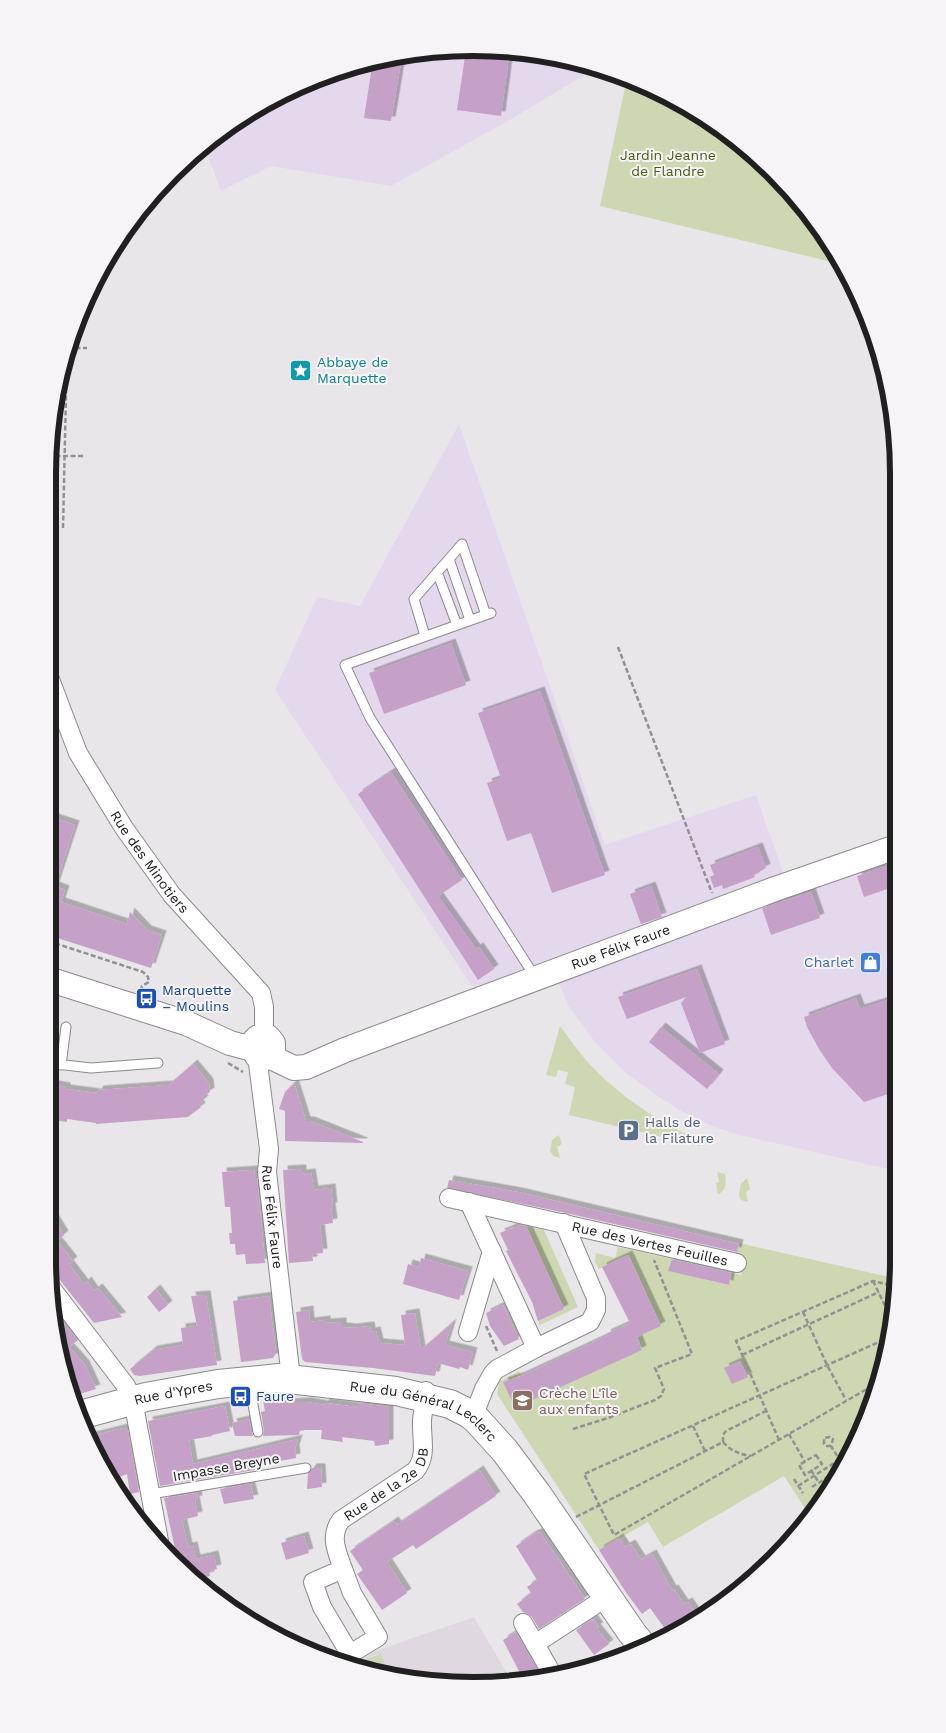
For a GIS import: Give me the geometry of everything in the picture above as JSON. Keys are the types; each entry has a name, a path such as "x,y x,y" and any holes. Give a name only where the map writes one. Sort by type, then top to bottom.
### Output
{"main road":[{"name":"Rue d'Ypres","path":"86,1414 133,1400 249,1380 291,1378 358,1386"},
{"name":"Rue du Général Leclerc","path":"358,1386 426,1394 475,1412 537,1494 639,1642"}],"street":[{"name":"Rue des Minotiers","path":"56,695 78,753 124,828 172,895 261,994 264,1007 260,1053"},
{"name":"Rue Félix Faure","path":"291,1378 267,1172 269,1149 260,1053 283,1051 303,1055 320,1055 345,1050 890,849"},
{"path":"56,982 186,1023 230,1043 260,1053"},
{"name":"Rue des Vertes Feuilles","path":"449,1198 737,1263"},
{"path":"470,1202 536,1348"},
{"name":"Rue des Vertes Feuilles","path":"475,1412 492,1373 536,1348 584,1326 590,1322 596,1310 596,1298 564,1223"},
{"path":"468,1332 492,1251"},
{"path":"58,1297 126,1386 133,1400 157,1532"},
{"name":"Rue de la 2e DB","path":"343,1569 313,1582 322,1607 350,1654 378,1637 357,1601 343,1569 334,1541 337,1525 341,1520 418,1467 423,1456 422,1419 426,1394"},
{"path":"535,1644 607,1597"},
{"path":"523,1623 550,1670"}],"lane":[{"path":"425,636 414,598 462,544 488,614 345,665 370,718 536,979"},
{"path":"449,559 470,620"},
{"path":"437,572 457,625"},
{"path":"61,1065 66,1026"},
{"path":"56,1064 91,1068 158,1063"},
{"path":"249,1380 258,1432"},
{"name":"Impasse Breyne","path":"150,1494 306,1468"}],"path":[{"path":"75,349 87,348"},
{"path":"64,528 66,381"},
{"path":"57,456 85,456"},
{"path":"618,647 718,911"},
{"path":"56,944 143,972 147,975 149,982 142,986 141,991 149,994"},
{"path":"226,1062 260,1053"},
{"path":"573,1429 655,1400 661,1396 664,1389 655,1368 692,1354 651,1254 643,1241"},
{"path":"873,1281 887,1308"},
{"path":"779,1440 736,1341 873,1281 889,1285"},
{"path":"742,1355 879,1292"},
{"path":"476,1304 504,1365"},
{"path":"803,1312 846,1401"},
{"path":"870,1387 614,1535 584,1474 882,1339"},
{"path":"751,1456 739,1454 728,1448 722,1442 722,1436 726,1431 766,1410"},
{"path":"692,1425 705,1451"},
{"path":"789,1434 805,1462"},
{"path":"826,1436 833,1439 831,1446 824,1444 823,1441 826,1436"},
{"path":"559,1526 722,1442"},
{"path":"831,1446 839,1459"},
{"path":"816,1454 822,1464 805,1474 799,1465 805,1462 816,1454"},
{"path":"798,1486 838,1462"},
{"path":"811,1470 819,1483"},
{"path":"812,1487 826,1478"},
{"path":"794,1479 803,1493"}],"shaded area":[{"path":"473,56 527,60 589,72 513,118 391,186 271,166 221,191 207,152 241,126 265,112 289,99 339,78 392,64 446,57"},
{"path":"459,424 605,845 756,795 784,875 890,837 890,1169 740,1135 712,1126 683,1112 626,1073 595,1042 569,1007 552,967 481,992 471,985 275,690 317,597 360,606"},
{"path":"474,1617 508,1675 446,1676 392,1669 352,1659"}],"green space":[{"name":"Jardin Jeanne de Flandre","path":"625,85 681,112 727,142 768,178 786,198 820,241 832,262 600,206"},
{"path":"560,1026 592,1067 620,1092 652,1115 685,1134 701,1140 700,1146 569,1115 575,1087 565,1084 568,1072 558,1070 556,1077 546,1075"},
{"path":"559,1135 562,1144 557,1147 560,1158 553,1156 550,1151 552,1140"},
{"path":"717,1172 725,1174 726,1180 724,1188 718,1195 716,1183 719,1182"},
{"path":"747,1178 750,1189 746,1192 748,1202 741,1200 739,1195 741,1183"},
{"path":"517,1225 544,1230 578,1307 540,1325 538,1321 566,1308 564,1308 532,1240 534,1239 532,1239 528,1229 513,1226"},
{"path":"739,1243 889,1277 886,1314 876,1368 868,1394 847,1444 820,1492 806,1511 784,1476 663,1547 648,1522 599,1550 497,1394 499,1382 519,1371 521,1375 503,1382 516,1410 516,1408 524,1404 641,1350 643,1351 637,1337 661,1326 629,1255 599,1269 595,1262 596,1253 615,1258 618,1247 672,1259 669,1271 728,1285 732,1273 741,1275 745,1258 736,1256"},
{"path":"381,1654 386,1668 365,1663 360,1661"}],"building":[{"path":"465,56 509,58 501,116 457,110"},
{"path":"401,63 391,121 364,118 372,69"},
{"path":"451,643 466,685 384,714 369,673"},
{"path":"540,691 605,875 552,893 531,833 507,841 487,783 501,778 478,713"},
{"path":"391,772 462,880 438,896 476,949 479,947 494,969 478,980 358,794"},
{"path":"56,819 75,825 56,883"},
{"path":"758,847 766,868 754,875 755,877 723,889 722,885 714,888 710,877 714,875 710,865"},
{"path":"890,865 890,888 864,897 857,876"},
{"path":"56,886 65,890 61,902 127,924 130,912 147,930 162,935 151,968 56,938"},
{"path":"651,886 662,917 641,924 630,894"},
{"path":"811,892 820,918 771,935 762,908"},
{"path":"697,969 725,1044 700,1053 681,1003 686,997 627,1019 618,997"},
{"path":"856,998 860,1009 890,999 890,1093 864,1102 832,1068 819,1049 807,1027 804,1017"},
{"path":"661,1027 719,1074 707,1089 649,1042"},
{"path":"193,1064 209,1083 210,1092 202,1097 204,1100 199,1104 201,1107 188,1117 96,1124 67,1119 67,1122 56,1120 56,1085 66,1087 66,1089 97,1093 99,1090 169,1085"},
{"path":"294,1083 306,1121 363,1143 285,1141 285,1111 279,1109 285,1092"},
{"path":"302,1169 302,1174 311,1173 314,1190 331,1188 333,1223 320,1225 323,1253 312,1254 313,1261 289,1263 283,1170"},
{"path":"254,1170 255,1178 257,1178 265,1263 246,1264 245,1254 236,1255 235,1244 230,1244 229,1233 232,1233 230,1207 225,1207 222,1172"},
{"path":"449,1180 518,1192 739,1244 737,1252 447,1188"},
{"path":"56,1222 64,1235 57,1241 73,1261 69,1264 84,1284 87,1281 94,1291 98,1288 122,1317 94,1323 57,1276"},
{"path":"519,1225 526,1226 564,1309 538,1321 532,1302 506,1251 508,1250 500,1233"},
{"path":"628,1255 661,1326 637,1337 642,1350 515,1408 503,1382 521,1376 607,1336 606,1334 630,1323 602,1267"},
{"path":"421,1258 468,1271 459,1300 403,1284 408,1264 419,1267"},
{"path":"672,1259 731,1273 729,1285 668,1271"},
{"path":"156,1289 168,1305 159,1312 147,1297"},
{"path":"206,1295 217,1365 140,1376 134,1375 130,1369 153,1350 183,1345 181,1328 197,1326 191,1296"},
{"path":"269,1296 276,1353 273,1358 241,1362 233,1301"},
{"path":"503,1305 519,1339 504,1346 490,1326 486,1313"},
{"path":"309,1310 310,1322 326,1320 326,1323 342,1322 342,1327 352,1328 370,1326 371,1332 376,1331 379,1343 405,1345 401,1315 415,1313 421,1350 452,1323 445,1345 473,1352 468,1370 438,1363 435,1376 305,1362 302,1359 296,1312"},
{"path":"61,1320 78,1340 69,1347 85,1365 96,1389 78,1394 70,1368"},
{"path":"740,1361 748,1377 732,1384 724,1368"},
{"path":"281,1398 281,1403 307,1402 357,1407 357,1403 389,1407 389,1444 375,1446 374,1441 342,1437 343,1442 321,1439 322,1430 300,1430 299,1435 263,1436 261,1412 265,1411 263,1400"},
{"path":"225,1406 230,1431 189,1440 193,1464 298,1439 295,1449 296,1458 259,1465 260,1469 160,1486 148,1421"},
{"path":"249,1419 253,1436 235,1436 232,1423"},
{"path":"124,1428 128,1430 139,1492 130,1494 127,1474 118,1478 95,1435"},
{"path":"312,1468 321,1468 322,1487 307,1489 308,1474"},
{"path":"479,1470 496,1496 416,1549 413,1545 387,1562 407,1593 382,1610 357,1574 363,1570 350,1551 394,1521 397,1525"},
{"path":"250,1484 254,1499 224,1504 220,1489"},
{"path":"197,1493 198,1500 195,1500 198,1516 182,1520 188,1547 193,1546 196,1559 214,1555 217,1569 209,1571 210,1576 203,1577 176,1553 164,1498"},
{"path":"540,1532 585,1599 539,1629 532,1617 523,1612 517,1604 531,1593 527,1587 537,1580 516,1546"},
{"path":"304,1536 309,1553 286,1560 281,1543"},
{"path":"619,1538 625,1547 631,1544 641,1560 652,1554 672,1590 674,1589 684,1604 688,1602 695,1613 665,1629 650,1608 642,1614 599,1550"},
{"path":"593,1619 599,1627 596,1628 609,1644 594,1655 576,1630"},
{"path":"516,1632 539,1671 520,1674 503,1640"}],"place":[{"name":"Abbaye de Marquette","path":"301,370"},
{"name":"Charlet","path":"870,962"},
{"name":"Marquette – Moulins","path":"146,998"},
{"name":"Halls de la Filature","path":"629,1130"},
{"name":"Faure","path":"240,1396"},
{"name":"Crèche L'île aux enfants","path":"523,1401"}]}
